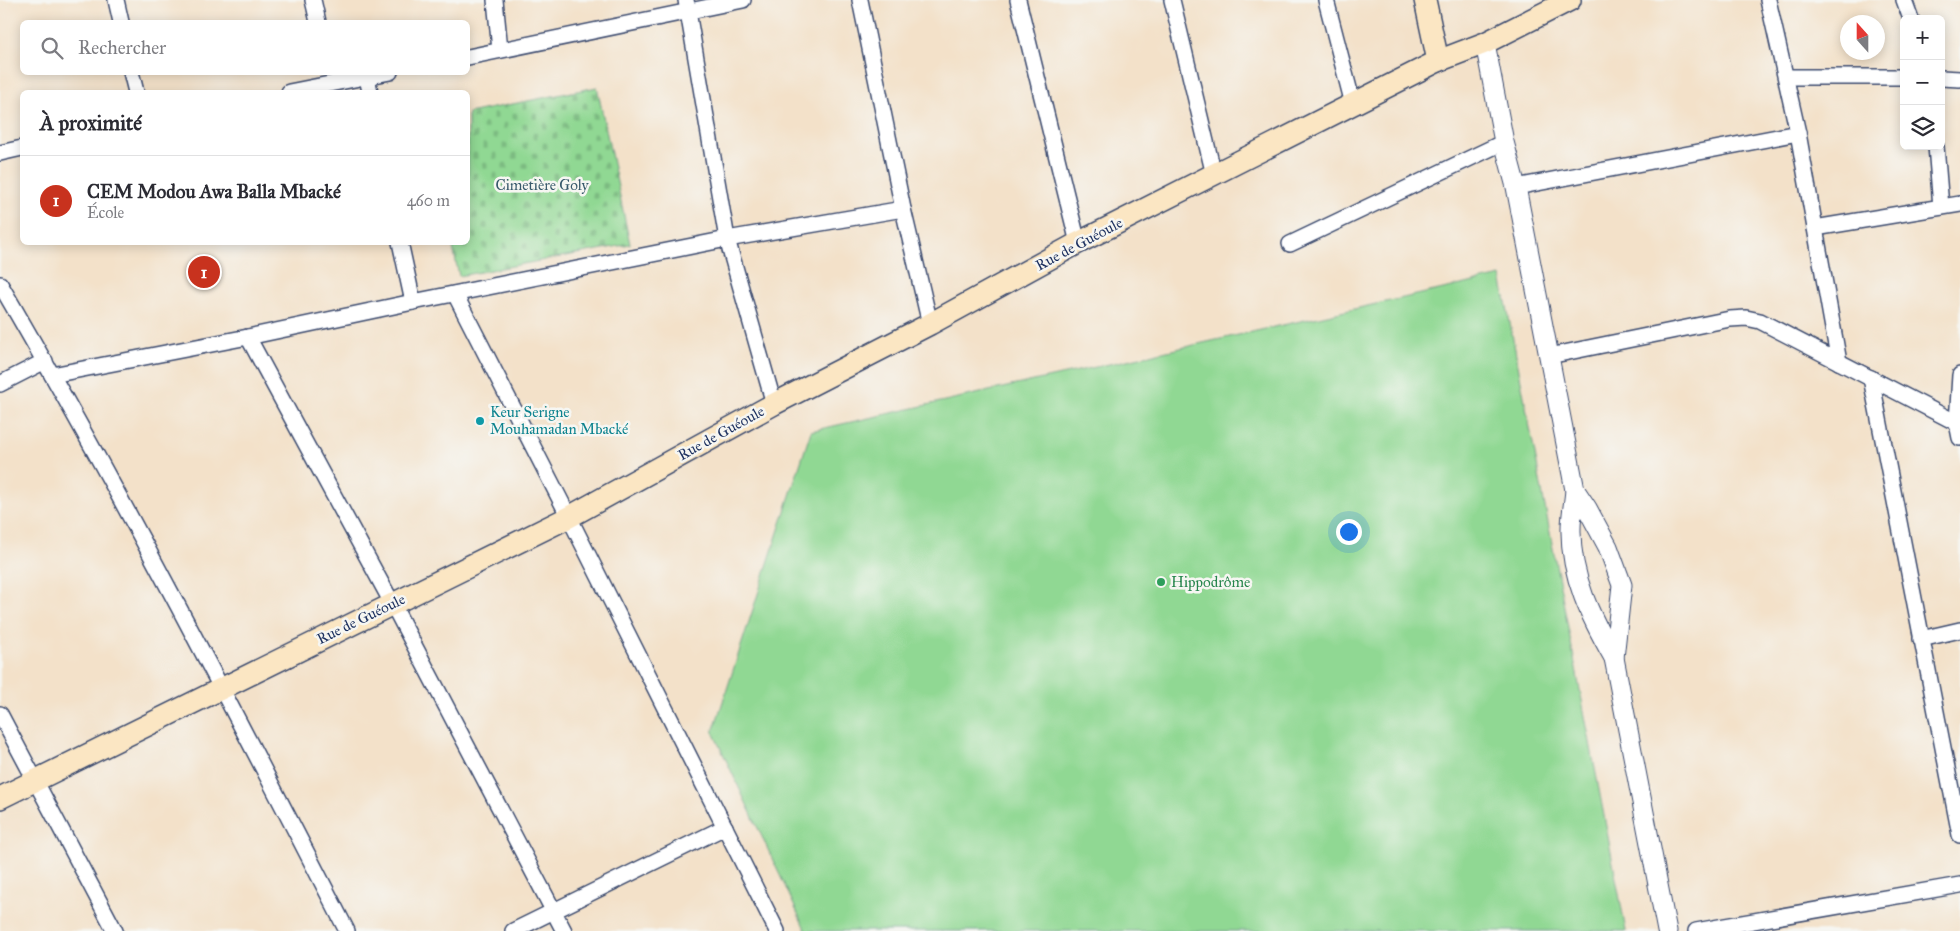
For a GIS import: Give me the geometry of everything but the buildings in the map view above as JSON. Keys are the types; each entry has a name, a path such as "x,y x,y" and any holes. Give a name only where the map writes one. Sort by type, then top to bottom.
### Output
{"main road":[{"path":"1424,0 1438,61"},
{"name":"Rue de Guéoule","path":"0,798 569,517 774,404 930,324 1078,243 1438,61 1485,44 1570,0"}],"street":[{"path":"116,0 121,20"},
{"path":"313,0 318,20"},
{"path":"495,0 500,50"},
{"path":"470,57 687,5 743,0"},
{"path":"860,0 903,209 930,324"},
{"path":"1018,0 1078,243"},
{"path":"1172,0 1214,175"},
{"path":"1326,0 1353,104"},
{"path":"1768,0 1798,133 1839,362"},
{"path":"1904,0 1910,15"},
{"path":"687,5 727,238 774,404"},
{"path":"1485,44 1504,142 1516,188 1575,490 1571,527 1572,556 1590,614 1614,658"},
{"path":"133,75 136,90"},
{"path":"295,90 331,78 376,75"},
{"path":"367,77 370,90"},
{"path":"1786,77 1900,77"},
{"path":"1945,78 1960,79"},
{"path":"1516,188 1798,133"},
{"path":"1290,244 1504,142"},
{"path":"0,153 20,148"},
{"path":"1936,150 1941,207"},
{"path":"1814,228 1960,204"},
{"path":"0,384 48,368 248,337 727,238 903,209"},
{"path":"401,245 412,302"},
{"path":"0,284 48,368 222,688 347,931"},
{"path":"455,294 777,931"},
{"path":"1549,356 1746,318 1760,321 1957,423"},
{"path":"248,337 392,603 564,931"},
{"path":"1960,375 1957,423 1960,438"},
{"path":"1871,378 1960,835"},
{"path":"1575,490 1608,547 1622,585 1614,658 1667,931"},
{"path":"1921,639 1960,630"},
{"path":"0,714 114,931"},
{"path":"513,931 725,827"},
{"path":"1696,931 1960,885"}],"green space":[{"name":"Cimetière Goly","path":"597,87 630,244 459,276 452,245 470,245 470,113"},
{"name":"Hippodrôme","path":"1501,276 1626,931 806,931 713,732 811,431"}],"place":[{"name":"CEM Modou Awa Balla Mbacké","path":"204,272"},
{"name":"Keur Serigne Mouhamadan Mbacké","path":"480,421"},
{"name":"Hippodrôme","path":"1161,582"}]}
